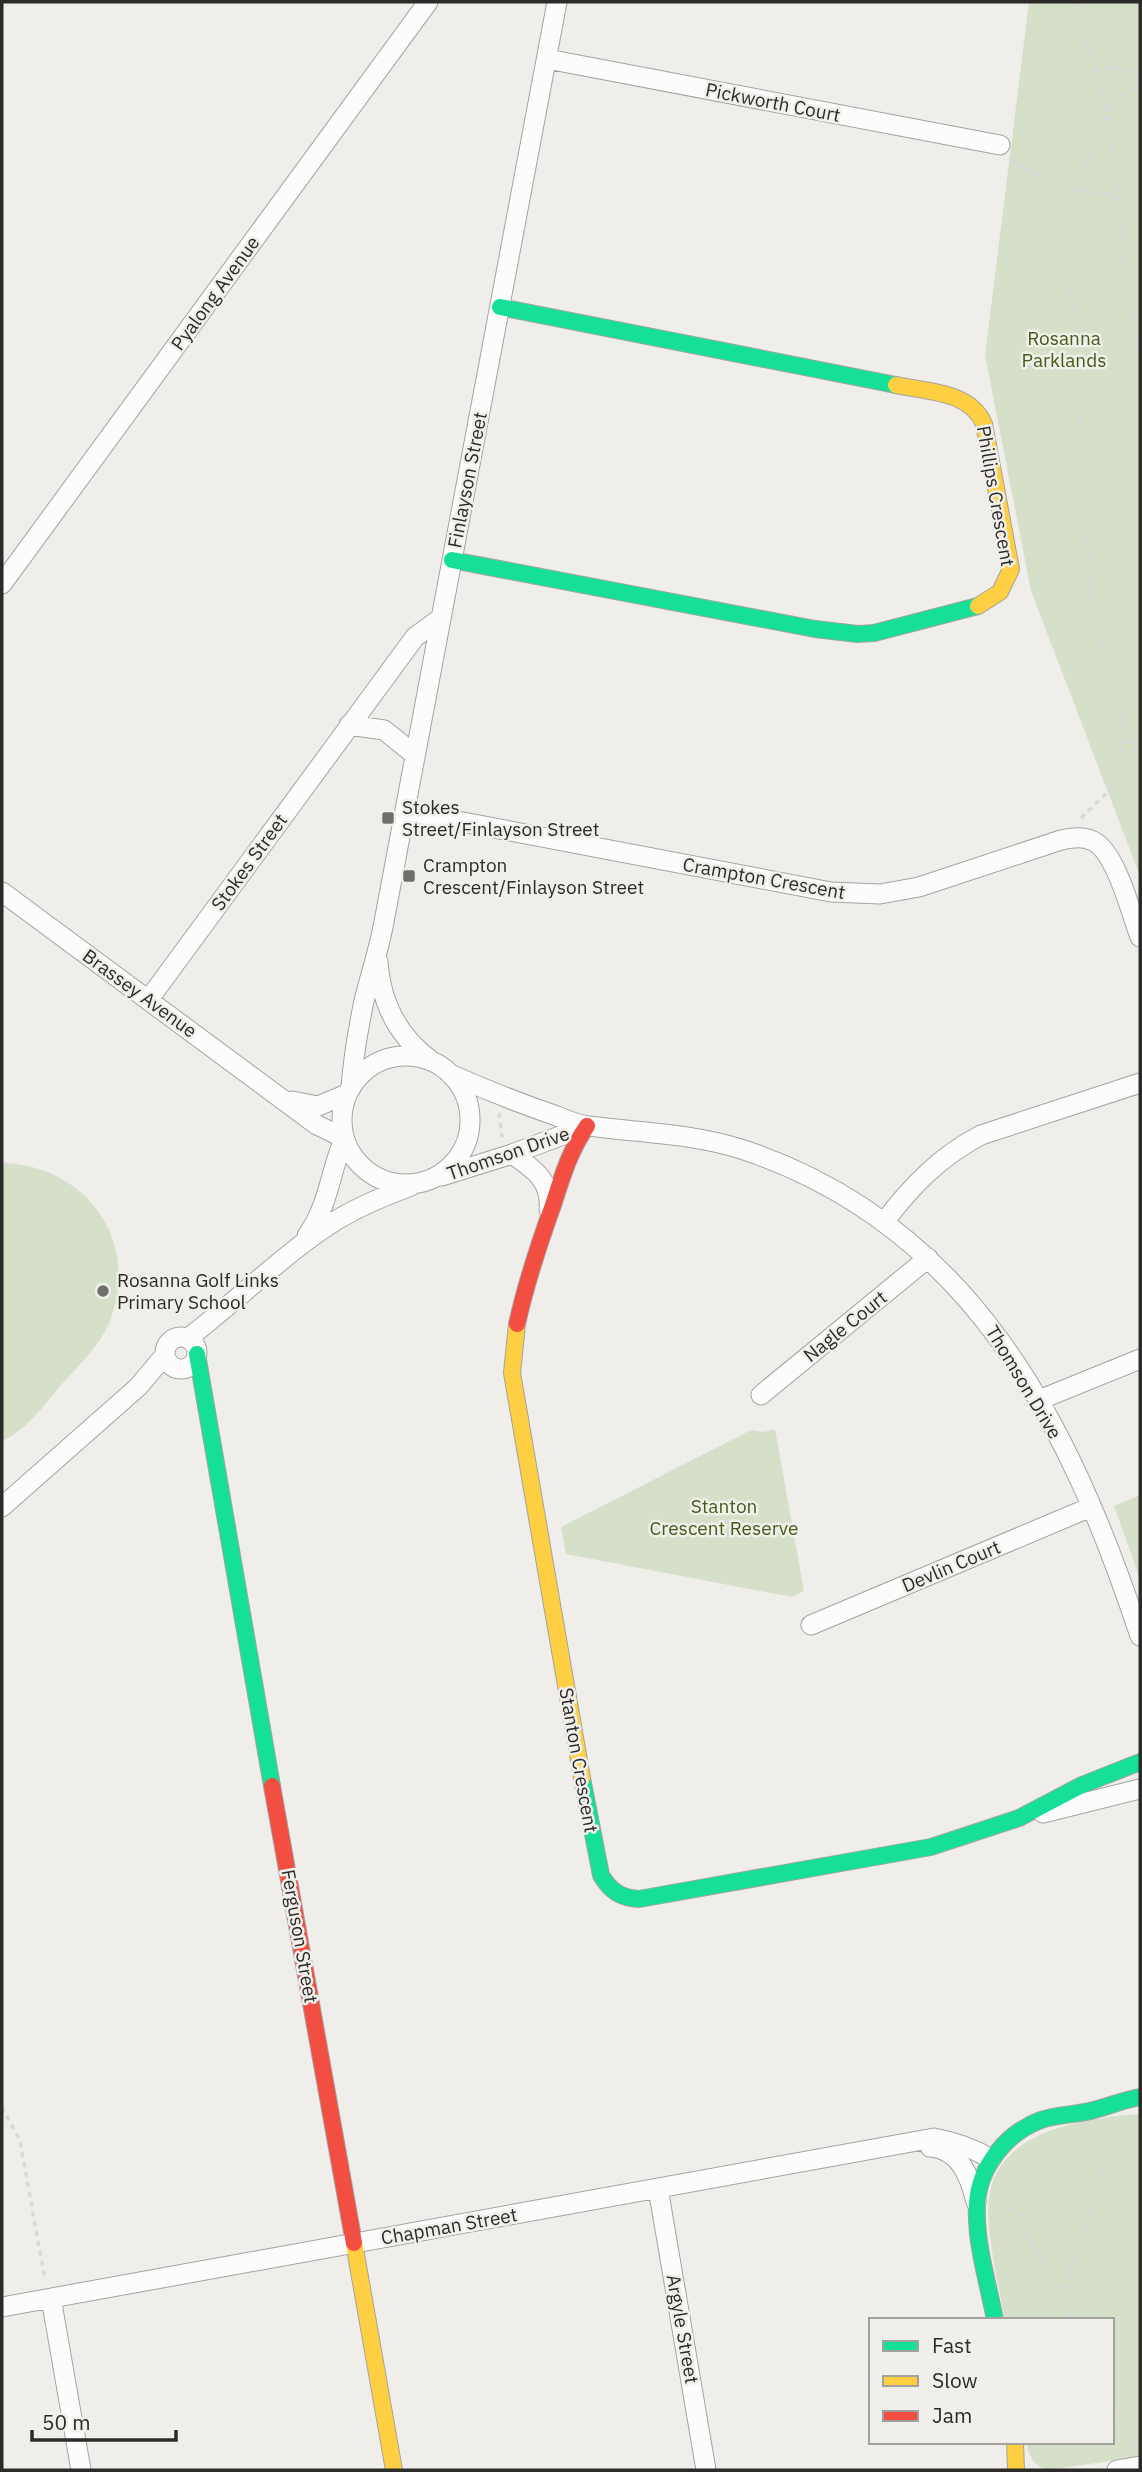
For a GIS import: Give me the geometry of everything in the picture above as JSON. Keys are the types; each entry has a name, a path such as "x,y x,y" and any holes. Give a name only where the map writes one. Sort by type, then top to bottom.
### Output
{"street":[{"name":"Pyalong Avenue","path":"2,584 428,2"},
{"name":"Finlayson Street","path":"349,1091 364,1002 377,958 557,2"},
{"name":"Pickworth Court","path":"547,59 1000,145"},
{"name":"Phillips Crescent","path":"452,560 815,629 858,634 874,633 980,606 993,600 1003,590 1011,569 986,430 982,416 974,405 960,398 500,307"},
{"name":"Stokes Street","path":"149,999 415,637 441,618"},
{"path":"349,725 384,730 415,755"},
{"name":"Crampton Crescent","path":"405,811 831,892 856,894 880,894 919,887 1078,837"},
{"path":"1078,837 1090,839 1105,851 1140,937"},
{"name":"Brassey Avenue","path":"2,892 325,1130 344,1138"},
{"name":"Finlayson Street","path":"377,958 383,994 399,1029 415,1047 446,1071"},
{"path":"2,1507 138,1387 174,1364 193,1364 194,1347 216,1317 303,1242 358,1209 424,1181 446,1170 459,1155 469,1128 466,1099 446,1071 421,1058 398,1057 366,1070 349,1091 342,1115 344,1138 353,1157 374,1176 391,1183 424,1181"},
{"name":"Thomson Drive","path":"446,1071 497,1095 587,1126 689,1136 739,1149 811,1177 885,1221 957,1285 992,1328 1038,1400 1111,1552 1140,1636"},
{"path":"885,1221 920,1179 942,1158 981,1135 1140,1083"},
{"name":"Brassey Avenue","path":"279,1094 296,1102 315,1106 327,1104 349,1091"},
{"name":"Thomson Drive","path":"424,1181 512,1154 587,1126"},
{"name":"Stanton Crescent","path":"587,1126 568,1156 549,1215 516,1326 512,1373 598,1868 606,1884 618,1895 639,1899 931,1847 1019,1818 1140,1789"},
{"path":"303,1242 324,1209 334,1165 344,1138"},
{"name":"Stanton Crescent","path":"512,1154 530,1166 545,1181 550,1200 549,1215"},
{"name":"Nagle Court","path":"761,1395 928,1258"},
{"path":"174,1364 166,1345 173,1338 194,1347"},
{"name":"Ferguson Street","path":"194,1347 394,2470"},
{"path":"1038,1400 1140,1359"},
{"name":"Ferguson Street","path":"174,1364 204,1401"},
{"name":"Devlin Court","path":"811,1625 1091,1507"},
{"name":"Stanton Crescent","path":"1019,1818 1082,1785 1140,1762"},
{"path":"995,2318 977,2204 979,2185 991,2159 1014,2135 1026,2127 1059,2116 1140,2097"},
{"path":"1093,2110 1140,2107"},
{"name":"Chapman Street","path":"2,2307 48,2290 355,2243 934,2138 962,2144 991,2159"},
{"name":"Chapman Street","path":"897,2145 936,2147 952,2155 963,2167 977,2204"},
{"name":"Argyle Street","path":"658,2188 706,2470"},
{"path":"48,2290 81,2470"},
{"path":"1016,2444 1016,2470"},
{"path":"1117,2470 1140,2466"}],"path":[{"path":"1074,2 1108,111 1128,296 1140,355"},
{"path":"1095,70 1118,67 1140,77 1108,111 1066,212 1066,260 1076,326 1080,423 1078,491 1089,554 1091,606 1127,734 1140,762"},
{"path":"1000,145 1016,166 1075,188 1104,195 1119,195"},
{"path":"1078,837 1077,822 1114,787 1117,765 1127,734"},
{"path":"2,2107 20,2141 48,2290"},
{"path":"1061,2298 1094,2203 1097,2182 1115,2126"},
{"path":"977,2204 1006,2205 1018,2216 1072,2318"},
{"path":"1114,2401 1140,2456"}],"green space":[{"name":"Rosanna Parklands","path":"1029,2 1140,2 1140,876 1031,591 985,355"},
{"path":"2,1163 32,1167 58,1177 81,1192 99,1212 111,1235 118,1261 118,1289 107,1328 94,1348 32,1419 18,1432 2,1441"},
{"name":"Stanton Crescent Reserve","path":"775,1429 804,1591 792,1597 566,1554 561,1527 751,1430 763,1432"},
{"path":"1140,1495 1140,1579 1114,1506"},
{"path":"1140,2114 1140,2457 1047,2470 1032,2459 1027,2444 1114,2444 1114,2318 1005,2318 990,2238 988,2205 998,2171 1011,2154 1050,2131 1096,2119"}],"traffic: fast":[{"path":"500,307 896,385"},
{"path":"452,560 815,629 858,634 874,633 978,606"},
{"path":"197,1354 272,1786"},
{"path":"582,1778 601,1875 617,1893 639,1899 931,1847 1019,1818 1082,1785 1140,1762"},
{"path":"995,2318 980,2248 977,2219 979,2190 989,2165 1017,2133 1041,2120 1088,2112 1140,2097"}],"traffic: slow":[{"path":"896,385 958,399 978,413 984,424 1011,569 1000,592 978,606"},
{"path":"517,1324 512,1373 582,1778"},
{"path":"354,2243 394,2470"},
{"path":"1015,2444 1016,2470"}],"traffic: jam":[{"path":"517,1324 533,1264 563,1174 587,1126"},
{"path":"272,1786 354,2243"}],"place":[{"name":"Stokes Street/Finlayson Street","path":"388,818"},
{"name":"Crampton Crescent/Finlayson Street","path":"409,876"},
{"name":"Rosanna Golf Links Primary School","path":"103,1291"}]}
